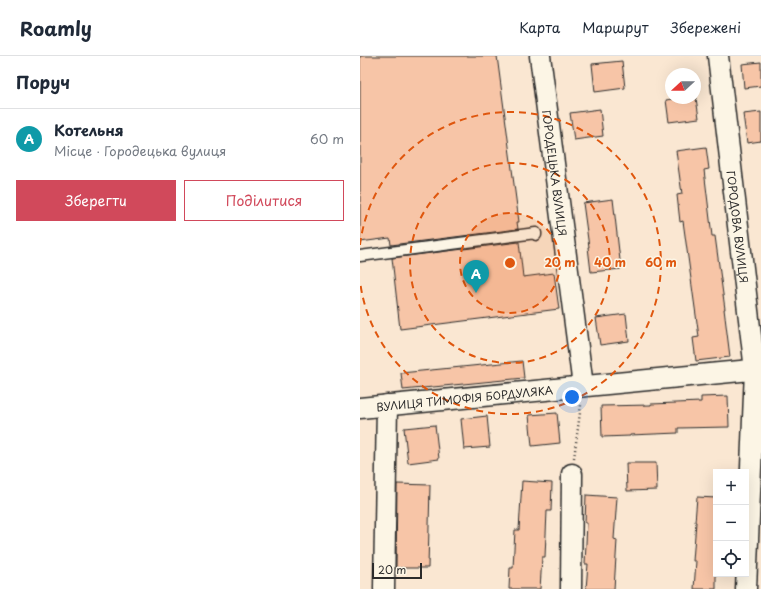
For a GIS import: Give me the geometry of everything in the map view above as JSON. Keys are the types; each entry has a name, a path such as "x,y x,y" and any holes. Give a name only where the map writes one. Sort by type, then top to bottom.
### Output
{"street":[{"name":"ГОРОДЕЦЬКА ВУЛИЦЯ","path":"540,56 583,386"},
{"name":"ГОРОДОВА ВУЛИЦЯ","path":"718,56 758,369 746,589"},
{"name":"ВУЛИЦЯ ТИМОФІЯ БОРДУЛЯКА","path":"360,408 758,369"},
{"path":"384,589 387,405"},
{"path":"571,589 572,474"}],"lane":[{"path":"360,256 536,233 536,235"}],"path":[{"path":"572,474 583,386"}],"building":[{"path":"360,56 497,56 519,222 517,222 518,229 391,245 390,238 360,242"},
{"path":"622,61 625,88 595,92 592,64"},
{"path":"761,62 761,86 744,88 742,64"},
{"path":"667,104 697,104 699,118 669,122"},
{"path":"600,109 603,136 574,140 570,113"},
{"path":"761,112 761,141 747,143 743,114"},
{"path":"706,147 709,169 704,170 712,236 715,236 730,357 696,361 693,338 699,337 683,221 680,222 677,195 682,194 676,151"},
{"path":"613,199 621,269 591,272 583,203"},
{"path":"519,242 523,277 554,273 559,309 400,329 392,258"},
{"path":"626,314 629,341 600,345 596,318"},
{"path":"522,361 524,378 403,390 401,373"},
{"path":"728,396 729,427 678,428 678,433 602,437 601,406 701,402 701,397"},
{"path":"557,413 560,443 532,446 529,415"},
{"path":"487,416 490,447 464,449 461,419"},
{"path":"435,425 439,459 408,463 404,428"},
{"path":"626,463 656,463 657,490 627,491"},
{"path":"522,481 552,483 551,511 547,511 545,557 542,557 540,589 509,589 510,568 513,568 515,530 519,530"},
{"path":"397,484 430,485 428,568 396,568"},
{"path":"586,495 617,497 614,539 617,540 614,589 586,589 588,564 585,564 587,523 585,523"},
{"path":"697,497 713,498 713,577 716,577 716,589 694,589 696,561 693,561"}],"place":[{"name":"Котельня","path":"476,293"}]}
